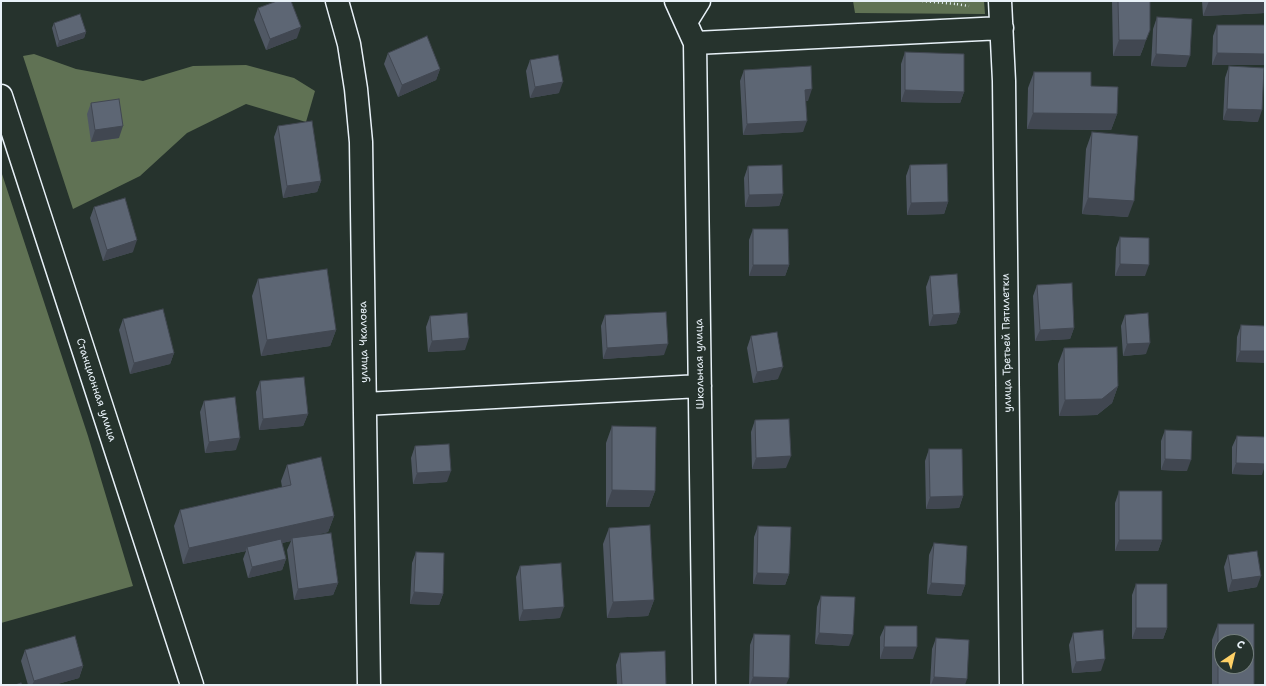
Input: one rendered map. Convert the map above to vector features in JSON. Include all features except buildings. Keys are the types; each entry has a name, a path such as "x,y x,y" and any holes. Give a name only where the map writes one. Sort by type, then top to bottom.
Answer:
{"street":[{"name":"улица Чкалова","path":"337,1 349,44 356,89 361,142 369,685"},
{"path":"676,1 696,43 1002,28"},
{"path":"686,22 699,1"},
{"name":"улица Третьей Пятилетки","path":"1000,1 1004,82 1011,685"},
{"name":"Школьная улица","path":"696,43 704,685"},
{"name":"Станционная улица","path":"1,96 192,685"},
{"path":"365,404 700,386"}],"path":[{"path":"922,1 956,4"}],"green space":[{"path":"853,1 984,1 985,14 855,13"},
{"path":"34,54 76,69 143,81 193,66 246,65 294,78 315,91 306,122 246,104 187,133 140,176 73,209 23,56"},
{"path":"1,171 88,436 133,586 1,623"}]}
